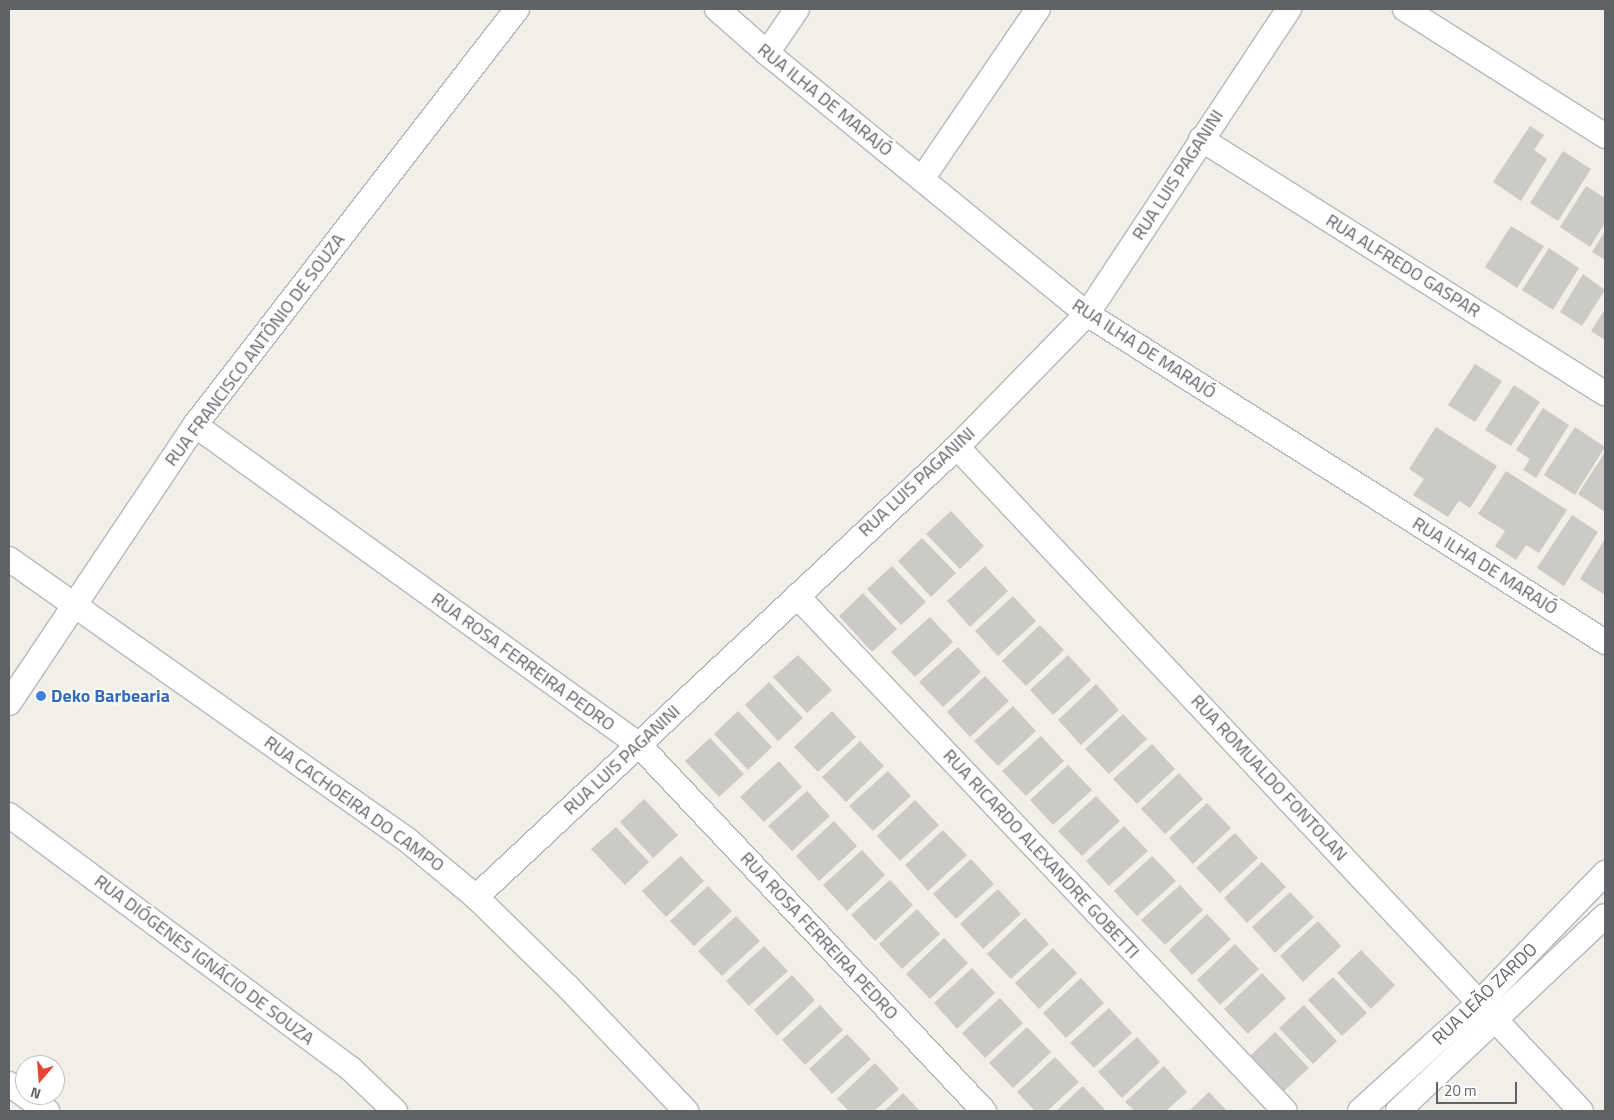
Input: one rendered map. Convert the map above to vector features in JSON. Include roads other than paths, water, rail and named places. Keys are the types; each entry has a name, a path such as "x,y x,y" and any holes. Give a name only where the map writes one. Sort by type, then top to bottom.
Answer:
{"street":[{"name":"RUA FRANCISCO ANTÔNIO DE SOUZA","path":"9,703 195,425 517,9"},
{"name":"RUA ILHA DE MARAJÓ","path":"717,9 1087,314 1605,642"},
{"path":"767,52 797,9"},
{"path":"922,179 1038,9"},
{"name":"RUA LUIS PAGANINI","path":"476,897 956,447 1087,314 1201,139 1289,9"},
{"path":"1404,9 1605,136"},
{"name":"RUA ALFREDO GASPAR","path":"1201,139 1605,393"},
{"name":"RUA ROSA FERREIRA PEDRO","path":"195,425 639,745 984,1111"},
{"name":"RUA ROMUALDO FONTOLAN","path":"956,447 1581,1111"},
{"name":"RUA CACHOEIRA DO CAMPO","path":"9,558 406,839 476,897 566,986 686,1111"},
{"name":"RUA RICARDO ALEXANDRE GOBETTI","path":"797,596 1285,1111"},
{"name":"RUA DIÓGENES IGNÁCIO DE SOUZA","path":"9,815 351,1069 395,1111"},
{"name":"RUA LEÃO ZARDO","path":"1360,1111 1480,1002 1605,873"},
{"name":"RUA LEÃO ZARDO","path":"1398,1111 1497,1020 1605,916"},
{"path":"9,1084 47,1111"}],"place":[{"name":"Deko Barbearia","path":"41,696"}]}
